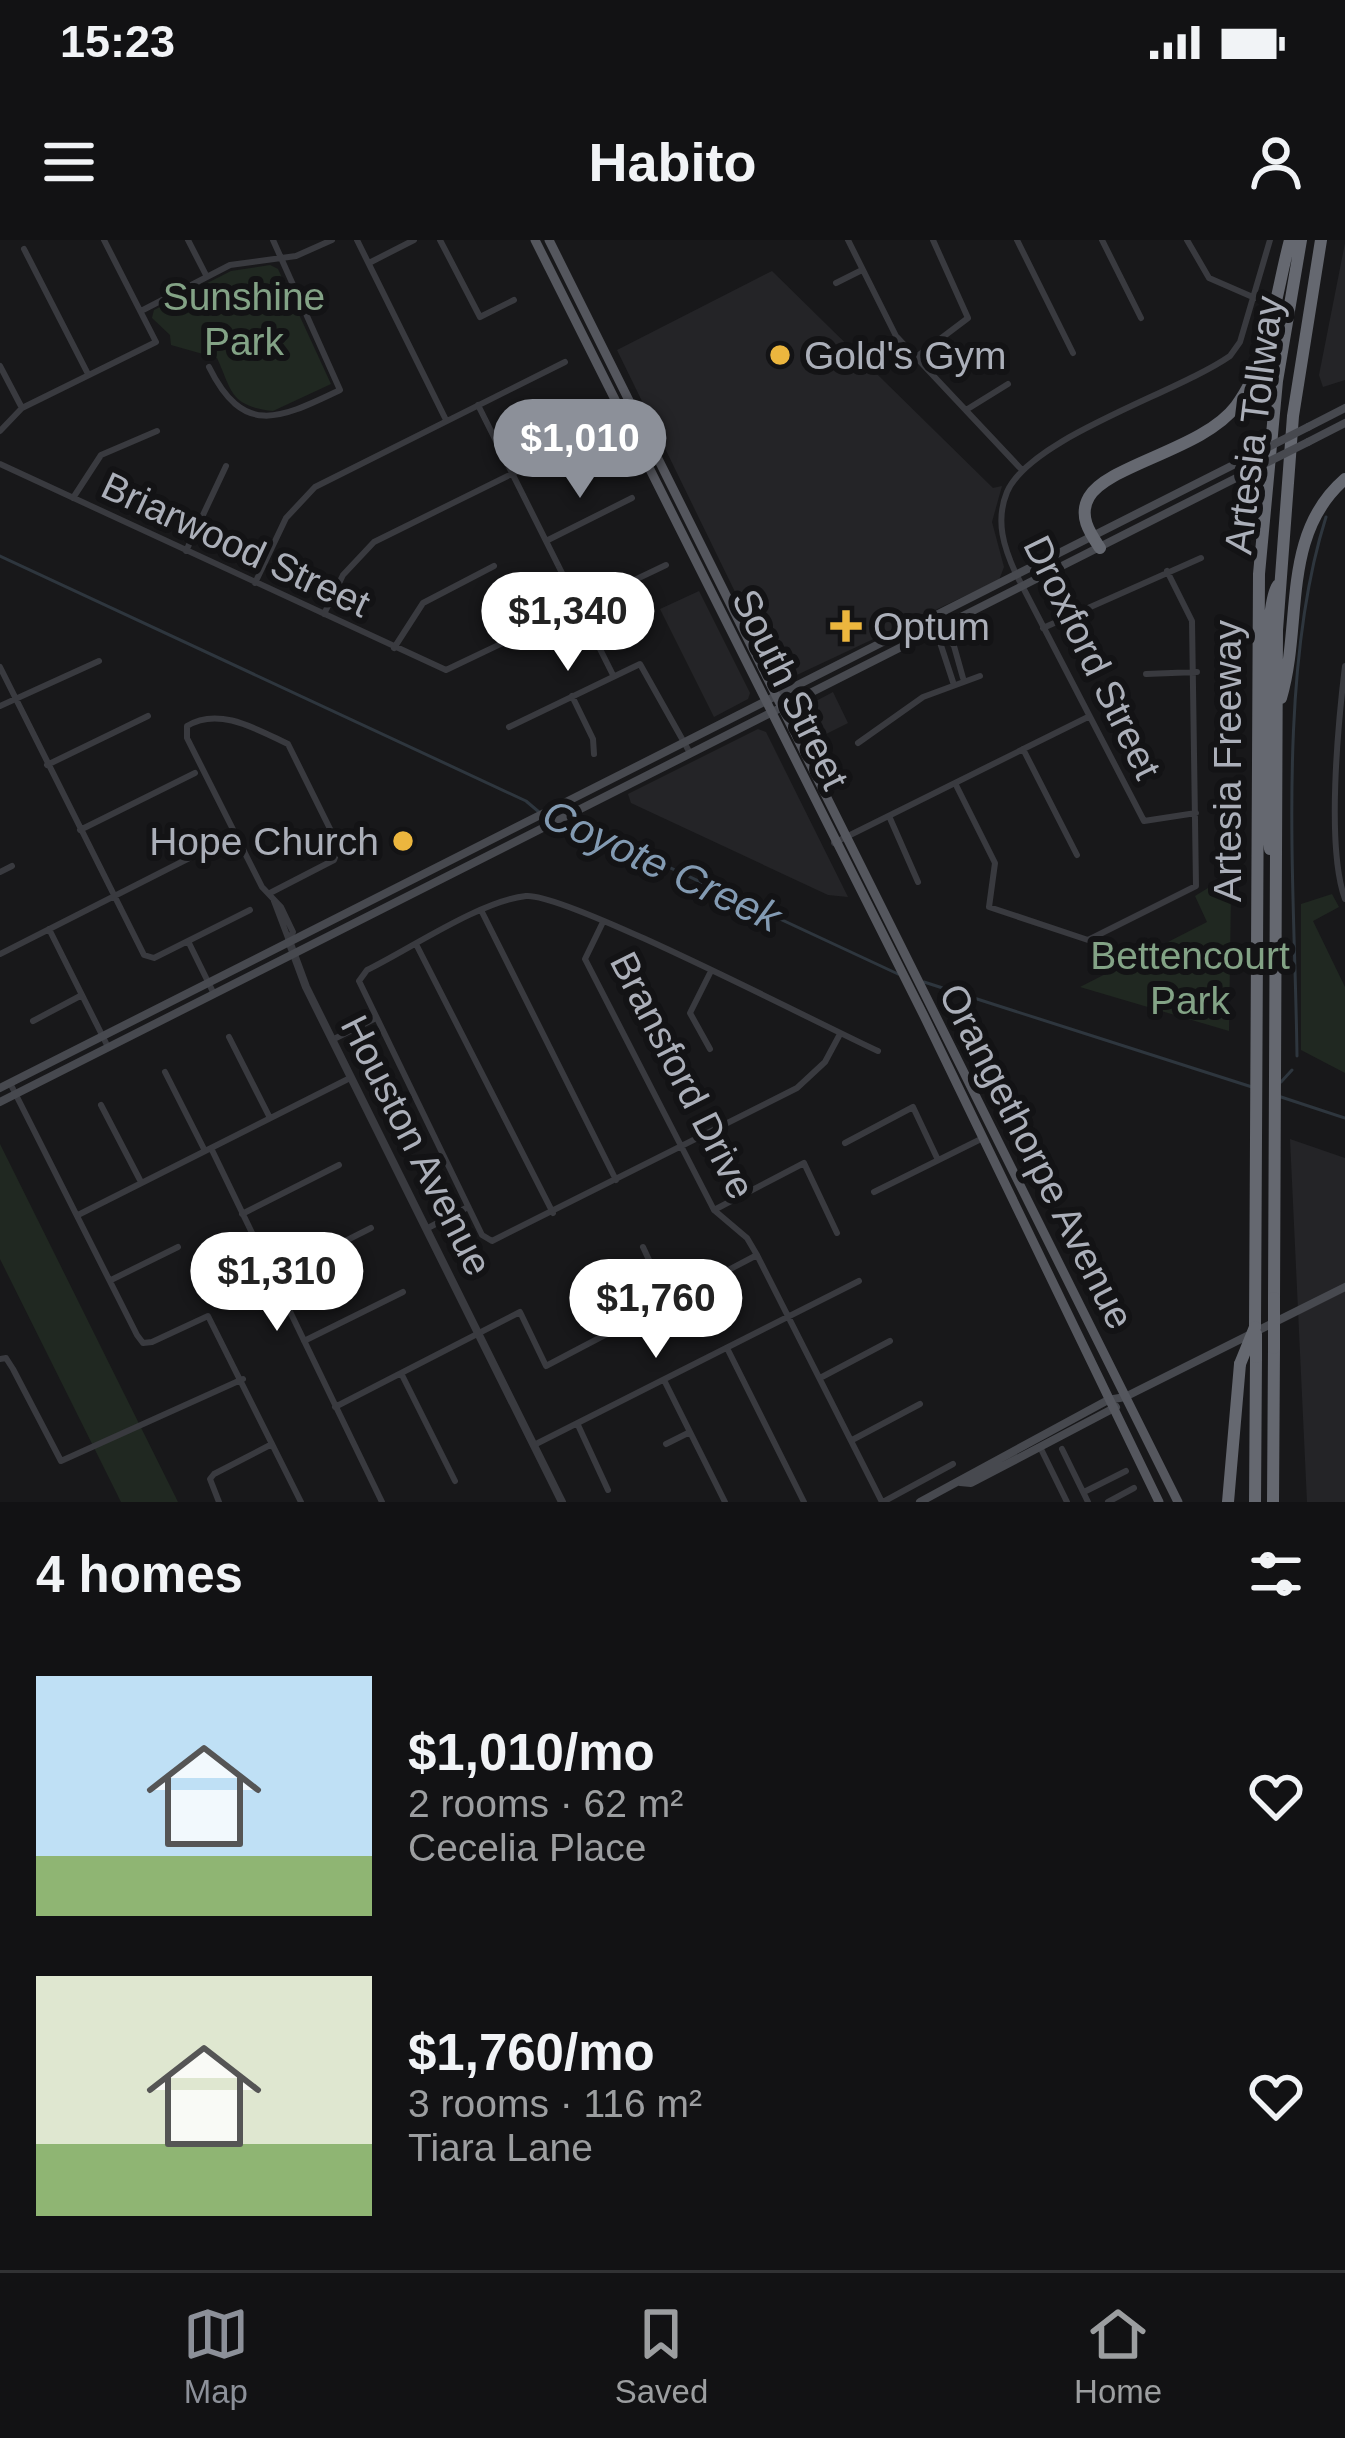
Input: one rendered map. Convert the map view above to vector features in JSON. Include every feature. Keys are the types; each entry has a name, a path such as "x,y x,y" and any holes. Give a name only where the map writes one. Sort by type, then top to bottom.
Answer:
{"highway":[{"path":"1096,542 1084,510 1095,490 1206,434 1239,403 1251,379 1290,240"},
{"name":"Artesia Freeway","path":"1273,1502 1280,583 1293,418 1317,260 1311,240"},
{"name":"Artesia Freeway","path":"1256,1502 1262,514 1311,240"},
{"path":"1277,711 1286,682 1303,541 1324,498 1345,479"},
{"name":"Artesia Tollway","path":"1277,860 1269,848 1268,678 1270,595 1280,583"},
{"path":"1228,1502 1240,1364 1256,1327"}],"main road":[{"name":"South Street","path":"535,240 834,843"},
{"name":"South Street","path":"549,240 845,837"},
{"path":"0,1102 1022,587 1249,457 1345,408"},
{"path":"0,1088 1016,574 1096,542 1345,423"},
{"name":"Orangethorpe Avenue","path":"845,837 987,1136 1178,1502"},
{"name":"Orangethorpe Avenue","path":"834,843 884,927"},
{"name":"Orangethorpe Avenue","path":"987,1136 1110,1405 1163,1502"},
{"path":"1008,1458 1040,1447 1125,1397 1345,1286"},
{"path":"926,1501 960,1482 971,1483 1046,1432 1110,1405"},
{"path":"1024,1455 1046,1432"}],"street":[{"path":"0,431 22,408 156,342 104,240"},
{"path":"188,240 207,277"},
{"path":"209,368 226,398 259,416 290,414 340,390 286,280 273,240"},
{"path":"140,311 230,266 282,258 332,240"},
{"path":"357,240 447,421"},
{"path":"369,264 414,240"},
{"path":"440,240 480,317 514,300"},
{"path":"848,240 896,336 1022,470 1049,450 1230,356 1255,298 1270,240"},
{"path":"1102,240 1141,318"},
{"path":"1186,240 1209,278 1255,298"},
{"path":"915,358 968,318 936,241"},
{"path":"1021,241 1073,353"},
{"path":"24,249 88,375"},
{"path":"836,283 862,269"},
{"path":"255,583 298,502 315,487 565,362"},
{"path":"0,366 22,408"},
{"path":"966,410 1008,384"},
{"path":"478,405 613,675"},
{"path":"324,615 344,575 374,542 635,413"},
{"path":"73,498 101,455 157,431"},
{"name":"Briarwood Street","path":"0,464 450,670 579,608"},
{"path":"186,551 226,466"},
{"name":"Droxford Street","path":"1022,470 1008,490 1001,526 1016,574 1042,628 1144,821 1196,813"},
{"path":"546,542 632,498"},
{"path":"1042,628 1201,558"},
{"path":"579,608 666,565"},
{"path":"394,648 423,603 494,566"},
{"path":"955,783 995,863 989,907 1088,940 1196,886 1197,672 1192,621 1166,571"},
{"path":"932,616 963,678"},
{"path":"938,629 953,682"},
{"path":"0,706 99,662"},
{"path":"509,727 640,664 690,753"},
{"path":"1344,896 1345,666"},
{"path":"0,667 144,955 154,958 250,910"},
{"path":"1146,674 1197,672"},
{"path":"858,742 953,682 980,676"},
{"path":"572,696 593,739 594,754"},
{"path":"47,765 148,716"},
{"path":"270,892 334,860 339,847 288,744 221,716 194,721 187,726 187,738 262,887 270,892 292,932 289,941"},
{"path":"834,843 1088,717"},
{"path":"1023,749 1077,855"},
{"path":"80,830 195,773"},
{"path":"889,816 918,882"},
{"path":"0,954 215,845"},
{"path":"0,872 12,866"},
{"path":"840,1034 825,1062 797,1088 489,1241 374,1018 359,979 482,912 520,896 540,896 603,922 710,973 840,1034 878,1052"},
{"path":"482,912 616,1180"},
{"name":"Bransford Drive","path":"603,922 585,959 714,1210 747,1238 757,1255 883,1502"},
{"path":"49,929 108,1047"},
{"path":"188,941 214,994"},
{"name":"Houston Avenue","path":"289,941 290,955 562,1502"},
{"path":"417,946 553,1213"},
{"path":"710,973 690,1013 710,1049"},
{"path":"33,1022 82,995"},
{"path":"332,1040 374,1018"},
{"path":"229,1037 270,1118"},
{"path":"165,1072 274,1277 382,1502"},
{"path":"78,1215 350,1078"},
{"path":"10,1083 142,1342 208,1316 301,1502"},
{"path":"101,1105 142,1183"},
{"path":"845,1143 914,1108 938,1160"},
{"path":"874,1192 987,1136"},
{"path":"714,1210 804,1163 837,1232"},
{"path":"242,1214 339,1165"},
{"path":"426,1229 468,1207"},
{"path":"274,1277 371,1228"},
{"path":"110,1280 178,1247"},
{"path":"643,1247 668,1301"},
{"path":"334,1407 520,1312 546,1366 757,1255"},
{"path":"582,1281 608,1334"},
{"path":"534,1445 859,1281"},
{"path":"304,1341 403,1292"},
{"path":"820,1378 890,1341"},
{"path":"727,1348 804,1502"},
{"path":"3,1358 61,1461 138,1431 243,1379"},
{"path":"402,1375 455,1481"},
{"path":"664,1380 725,1502"},
{"path":"853,1440 920,1404"},
{"path":"578,1425 608,1490"},
{"path":"666,1444 690,1432"},
{"path":"219,1502 210,1479 272,1444"},
{"path":"1040,1447 1067,1500 1126,1471"},
{"path":"1062,1450 1088,1502"},
{"path":"883,1502 953,1464"},
{"path":"1108,1502 1134,1488"}],"shaded area":[{"path":"1345,243 1345,380 1323,387 1319,375"},
{"path":"772,271 993,488 1002,486 992,522 1004,567 999,580 784,681 777,678 617,350"},
{"path":"699,591 750,693 748,699 714,717 660,609"},
{"path":"833,692 848,723 810,742 797,711"},
{"path":"758,729 766,732 848,897 828,895 631,803 628,794"},
{"path":"1290,1139 1345,1158 1345,1502 1307,1502"}],"green space":[{"name":"Sunshine Park","path":"270,265 278,269 331,384 273,411 240,400 217,358 171,345 170,335 152,318 154,310 231,271"},
{"name":"Bettencourt Park","path":"1208,888 1231,892 1229,1031 1080,987 1207,922 1195,896"},
{"path":"1332,894 1339,907 1313,921 1345,987 1345,1073 1301,1050 1301,904"},
{"path":"0,1144 178,1502 121,1502 0,1259"}],"waterway":[{"path":"1297,1056 1294,713 1310,579 1326,517"},
{"name":"Coyote Creek","path":"0,556 526,801 539,812"},
{"name":"Coyote Creek","path":"547,817 566,828 587,829 898,974"},
{"name":"Coyote Creek","path":"924,982 1252,1087"},
{"path":"1281,1082 1292,1070"},
{"name":"Coyote Creek","path":"1278,1096 1345,1118"}],"place":[{"name":"Gold's Gym","path":"780,355"},
{"name":"Optum","path":"846,626"},
{"name":"Hope Church","path":"403,841"}]}
